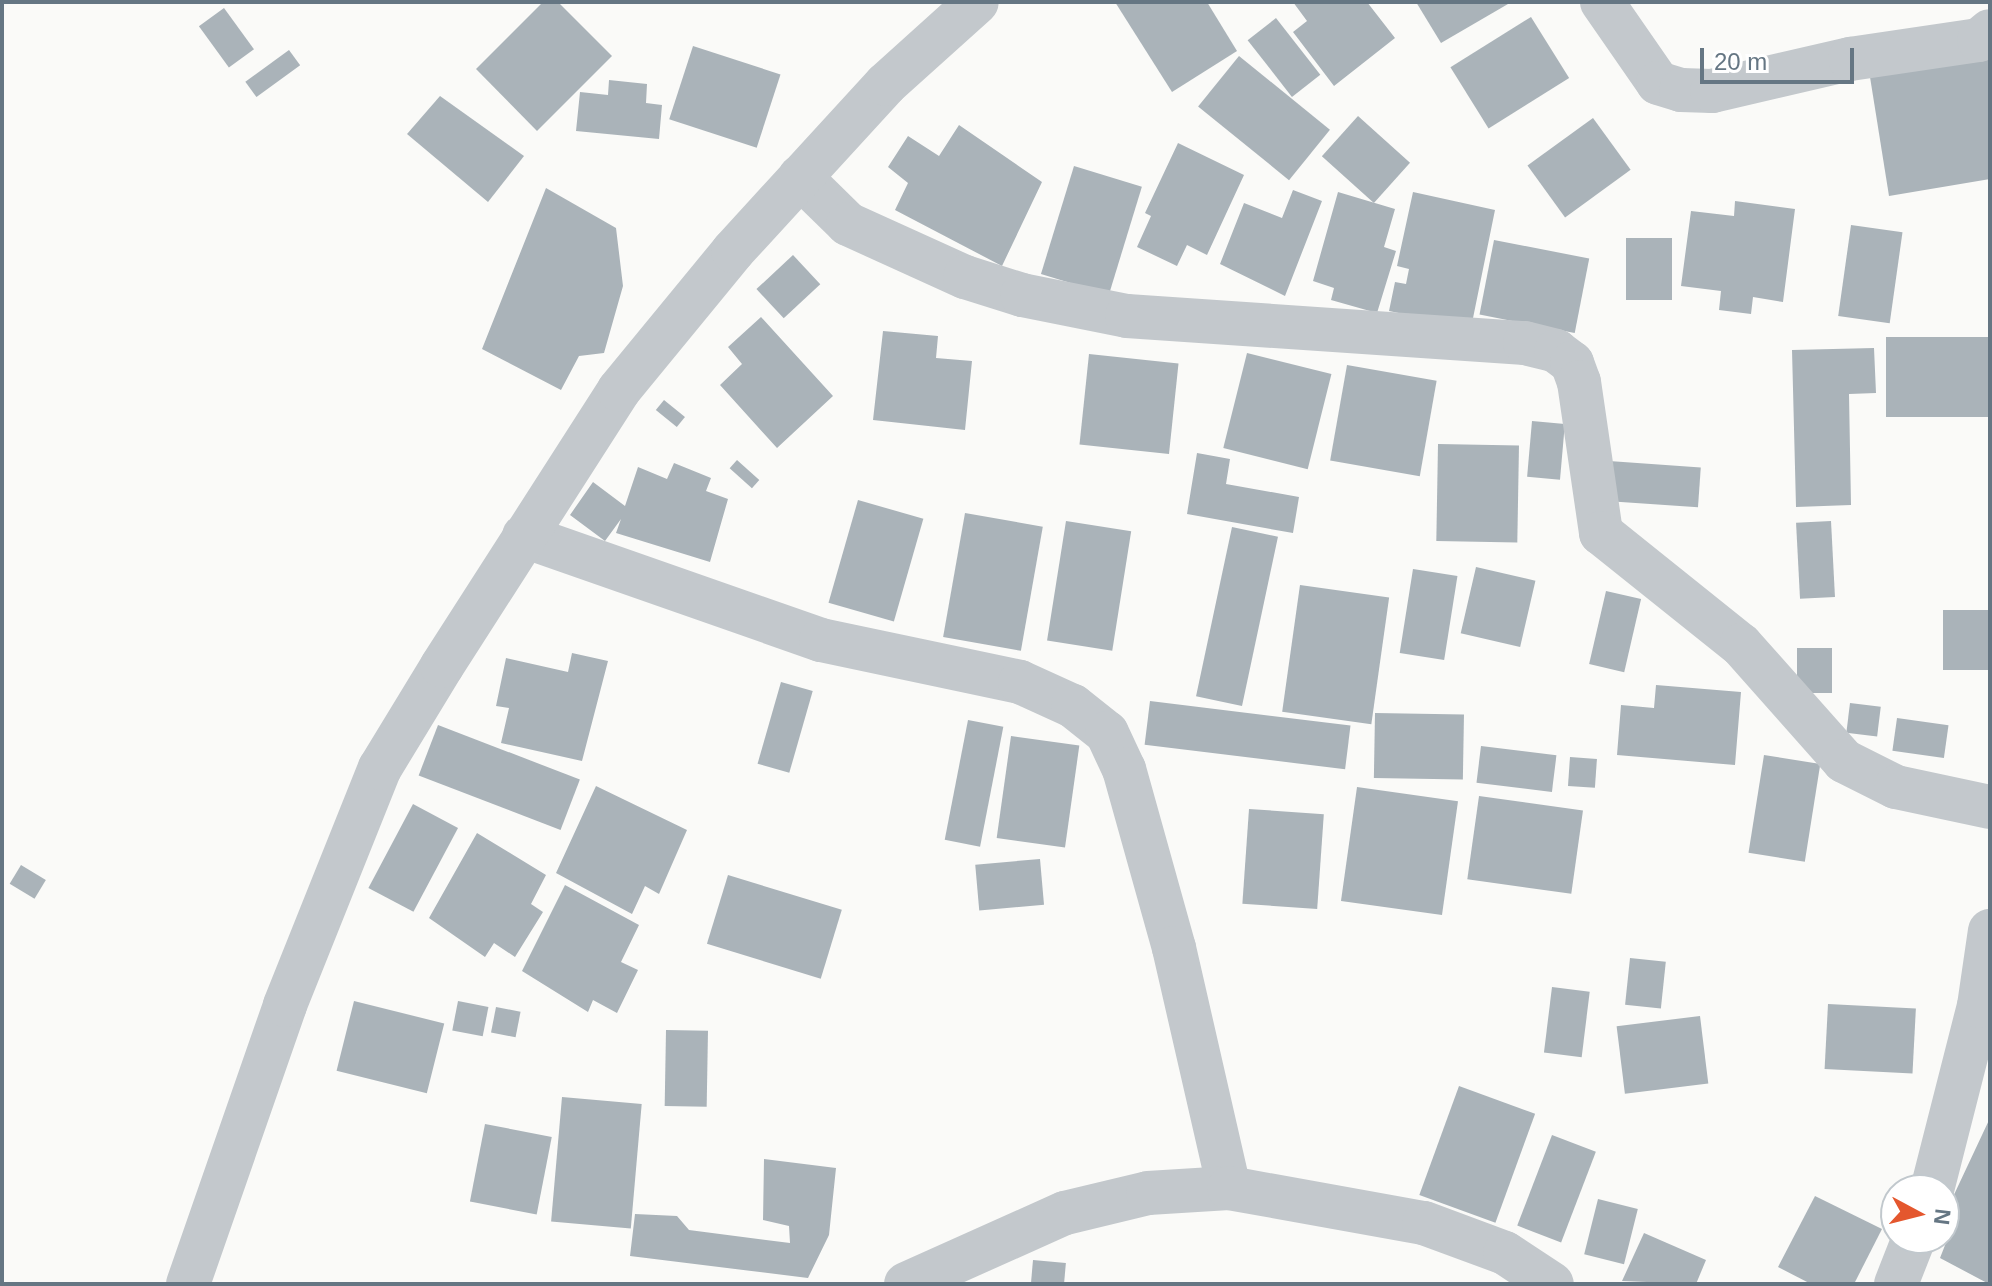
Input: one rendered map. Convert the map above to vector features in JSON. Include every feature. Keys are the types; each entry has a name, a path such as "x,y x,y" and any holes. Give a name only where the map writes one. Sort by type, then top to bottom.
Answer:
{"street":[{"path":"188,1284 285,1005 380,768 619,390 800,177 886,84 977,2"},
{"path":"1602,2 1658,83 1681,90 1712,91 1850,59 1979,40 1990,31"},
{"path":"800,177 848,224 965,277 1022,295 1127,316 1525,343 1556,351 1572,363 1579,382 1601,533 1741,645 1844,761 1896,787 1990,807"},
{"path":"524,536 821,640 1020,682 1073,706 1107,733 1124,769 1174,948 1229,1188"},
{"path":"1936,1174 1979,1006 1990,931"},
{"path":"906,1284 1065,1213 1148,1193 1229,1188 1424,1223 1505,1253 1552,1284"},
{"path":"1896,1284 1908,1254"}],"building":[{"path":"543,2 558,2 612,56 537,131 476,69"},
{"path":"1115,2 1207,2 1237,51 1172,92"},
{"path":"1293,2 1367,2 1395,38 1334,86 1293,32 1307,21"},
{"path":"1416,2 1507,2 1508,4 1441,43"},
{"path":"224,8 254,49 229,67 199,26"},
{"path":"1531,17 1569,78 1489,128 1450,67"},
{"path":"1276,18 1320,75 1292,97 1248,40"},
{"path":"693,46 780,74 757,148 669,119"},
{"path":"289,50 300,65 256,97 245,82"},
{"path":"1239,56 1330,130 1289,180 1198,107"},
{"path":"1990,58 1990,179 1889,196 1870,77"},
{"path":"609,80 647,84 646,103 662,105 659,139 576,131 580,92 608,95"},
{"path":"440,96 524,156 488,202 407,134"},
{"path":"1358,116 1410,163 1374,203 1322,156"},
{"path":"1593,118 1631,170 1565,217 1527,166"},
{"path":"959,125 1042,182 1002,266 895,210 908,183 888,167 908,136 939,156"},
{"path":"1178,143 1244,175 1207,255 1187,245 1177,266 1137,247 1151,216 1145,213"},
{"path":"1074,166 1142,187 1109,295 1041,274"},
{"path":"546,188 616,228 623,286 604,353 579,356 561,390 482,349"},
{"path":"1293,190 1322,201 1285,296 1220,264 1244,203 1282,218"},
{"path":"1338,192 1395,209 1384,247 1396,251 1377,313 1331,300 1334,288 1313,281"},
{"path":"1413,192 1495,210 1471,328 1389,311 1395,282 1406,284 1409,269 1397,266"},
{"path":"1735,201 1795,209 1783,302 1753,297 1751,314 1719,310 1721,291 1681,286 1691,211 1734,216"},
{"path":"1851,225 1902,232 1890,323 1838,316"},
{"path":"1626,238 1672,238 1672,300 1626,300"},
{"path":"1494,240 1589,259 1575,333 1479,315"},
{"path":"793,255 820,284 784,318 756,289"},
{"path":"761,317 833,396 777,448 720,385 742,364 728,347"},
{"path":"883,331 938,336 936,358 972,361 965,430 873,420"},
{"path":"1886,337 1990,337 1990,417 1886,417"},
{"path":"1874,348 1876,393 1849,394 1851,505 1796,507 1792,350"},
{"path":"1247,353 1331,374 1308,469 1223,448"},
{"path":"1089,354 1179,363 1169,454 1079,445"},
{"path":"1347,365 1437,381 1420,476 1330,461"},
{"path":"664,400 685,417 677,427 656,410"},
{"path":"1532,421 1565,424 1560,480 1527,477"},
{"path":"1438,444 1519,445 1517,542 1436,541"},
{"path":"1197,453 1230,459 1226,484 1299,497 1293,533 1187,514"},
{"path":"737,460 759,480 752,488 730,468"},
{"path":"1609,461 1701,467 1698,507 1606,501"},
{"path":"674,463 711,478 706,491 728,499 710,562 616,533 621,519 605,541 570,515 593,482 625,506 638,467 667,479"},
{"path":"858,500 923,519 894,622 829,603"},
{"path":"965,513 1043,527 1021,651 943,637"},
{"path":"1066,521 1131,531 1112,651 1047,641"},
{"path":"1831,521 1835,597 1800,599 1796,523"},
{"path":"1232,527 1278,537 1242,706 1196,696"},
{"path":"1476,567 1535,581 1520,647 1461,633"},
{"path":"1413,569 1457,576 1444,660 1400,653"},
{"path":"1300,585 1389,598 1371,724 1282,712"},
{"path":"1606,591 1641,599 1624,672 1589,664"},
{"path":"1943,610 1988,610 1988,670 1943,670"},
{"path":"1797,648 1832,648 1832,693 1797,693"},
{"path":"572,653 608,661 582,761 501,743 509,708 496,706 506,658 568,672"},
{"path":"781,682 813,691 789,773 758,764"},
{"path":"1656,685 1741,692 1735,765 1617,755 1621,705 1654,708"},
{"path":"1150,701 1350,726 1345,769 1145,745"},
{"path":"1850,703 1881,707 1877,737 1846,733"},
{"path":"1375,713 1464,715 1463,780 1374,778"},
{"path":"1897,718 1948,725 1944,758 1892,751"},
{"path":"968,720 1003,727 980,847 945,840"},
{"path":"438,725 580,779 561,830 419,775"},
{"path":"1011,736 1079,746 1065,848 997,838"},
{"path":"1481,746 1556,755 1552,792 1476,783"},
{"path":"1764,755 1820,764 1805,862 1749,853"},
{"path":"1570,757 1597,759 1595,788 1568,786"},
{"path":"596,786 687,830 659,894 645,886 632,914 556,873"},
{"path":"1357,787 1458,801 1442,915 1341,901"},
{"path":"1479,796 1583,811 1571,894 1467,879"},
{"path":"413,804 458,828 413,912 368,888"},
{"path":"1249,809 1324,814 1317,909 1242,904"},
{"path":"477,833 546,875 531,904 543,912 515,957 494,943 485,957 429,918"},
{"path":"1040,859 1044,905 979,910 975,865"},
{"path":"21,865 46,880 35,899 10,884"},
{"path":"728,875 842,910 821,979 707,944"},
{"path":"565,885 639,925 621,962 638,970 617,1013 593,1000 588,1012 522,971"},
{"path":"1630,958 1666,962 1661,1009 1625,1005"},
{"path":"1552,987 1590,992 1582,1057 1544,1053"},
{"path":"354,1001 444,1023 427,1093 337,1071"},
{"path":"458,1001 488,1007 483,1036 452,1030"},
{"path":"1828,1004 1916,1009 1912,1074 1825,1069"},
{"path":"496,1007 521,1012 516,1037 491,1033"},
{"path":"1700,1016 1708,1083 1625,1094 1617,1026"},
{"path":"666,1030 708,1031 707,1107 665,1106"},
{"path":"1459,1086 1535,1114 1495,1223 1419,1195"},
{"path":"562,1097 642,1104 631,1228 551,1222"},
{"path":"1990,1118 1990,1284 1940,1258 1942,1254 1960,1254 1960,1182"},
{"path":"485,1124 552,1137 537,1215 470,1202"},
{"path":"1552,1135 1596,1152 1561,1242 1517,1226"},
{"path":"764,1159 836,1168 829,1235 808,1278 630,1256 635,1214 677,1216 689,1230 790,1243 789,1226 763,1220"},
{"path":"1815,1196 1880,1228 1854,1284 1811,1284 1778,1267"},
{"path":"1598,1199 1638,1209 1624,1264 1584,1254"},
{"path":"1644,1233 1706,1260 1696,1284 1622,1281"},
{"path":"1033,1260 1066,1263 1064,1284 1031,1284"}]}
